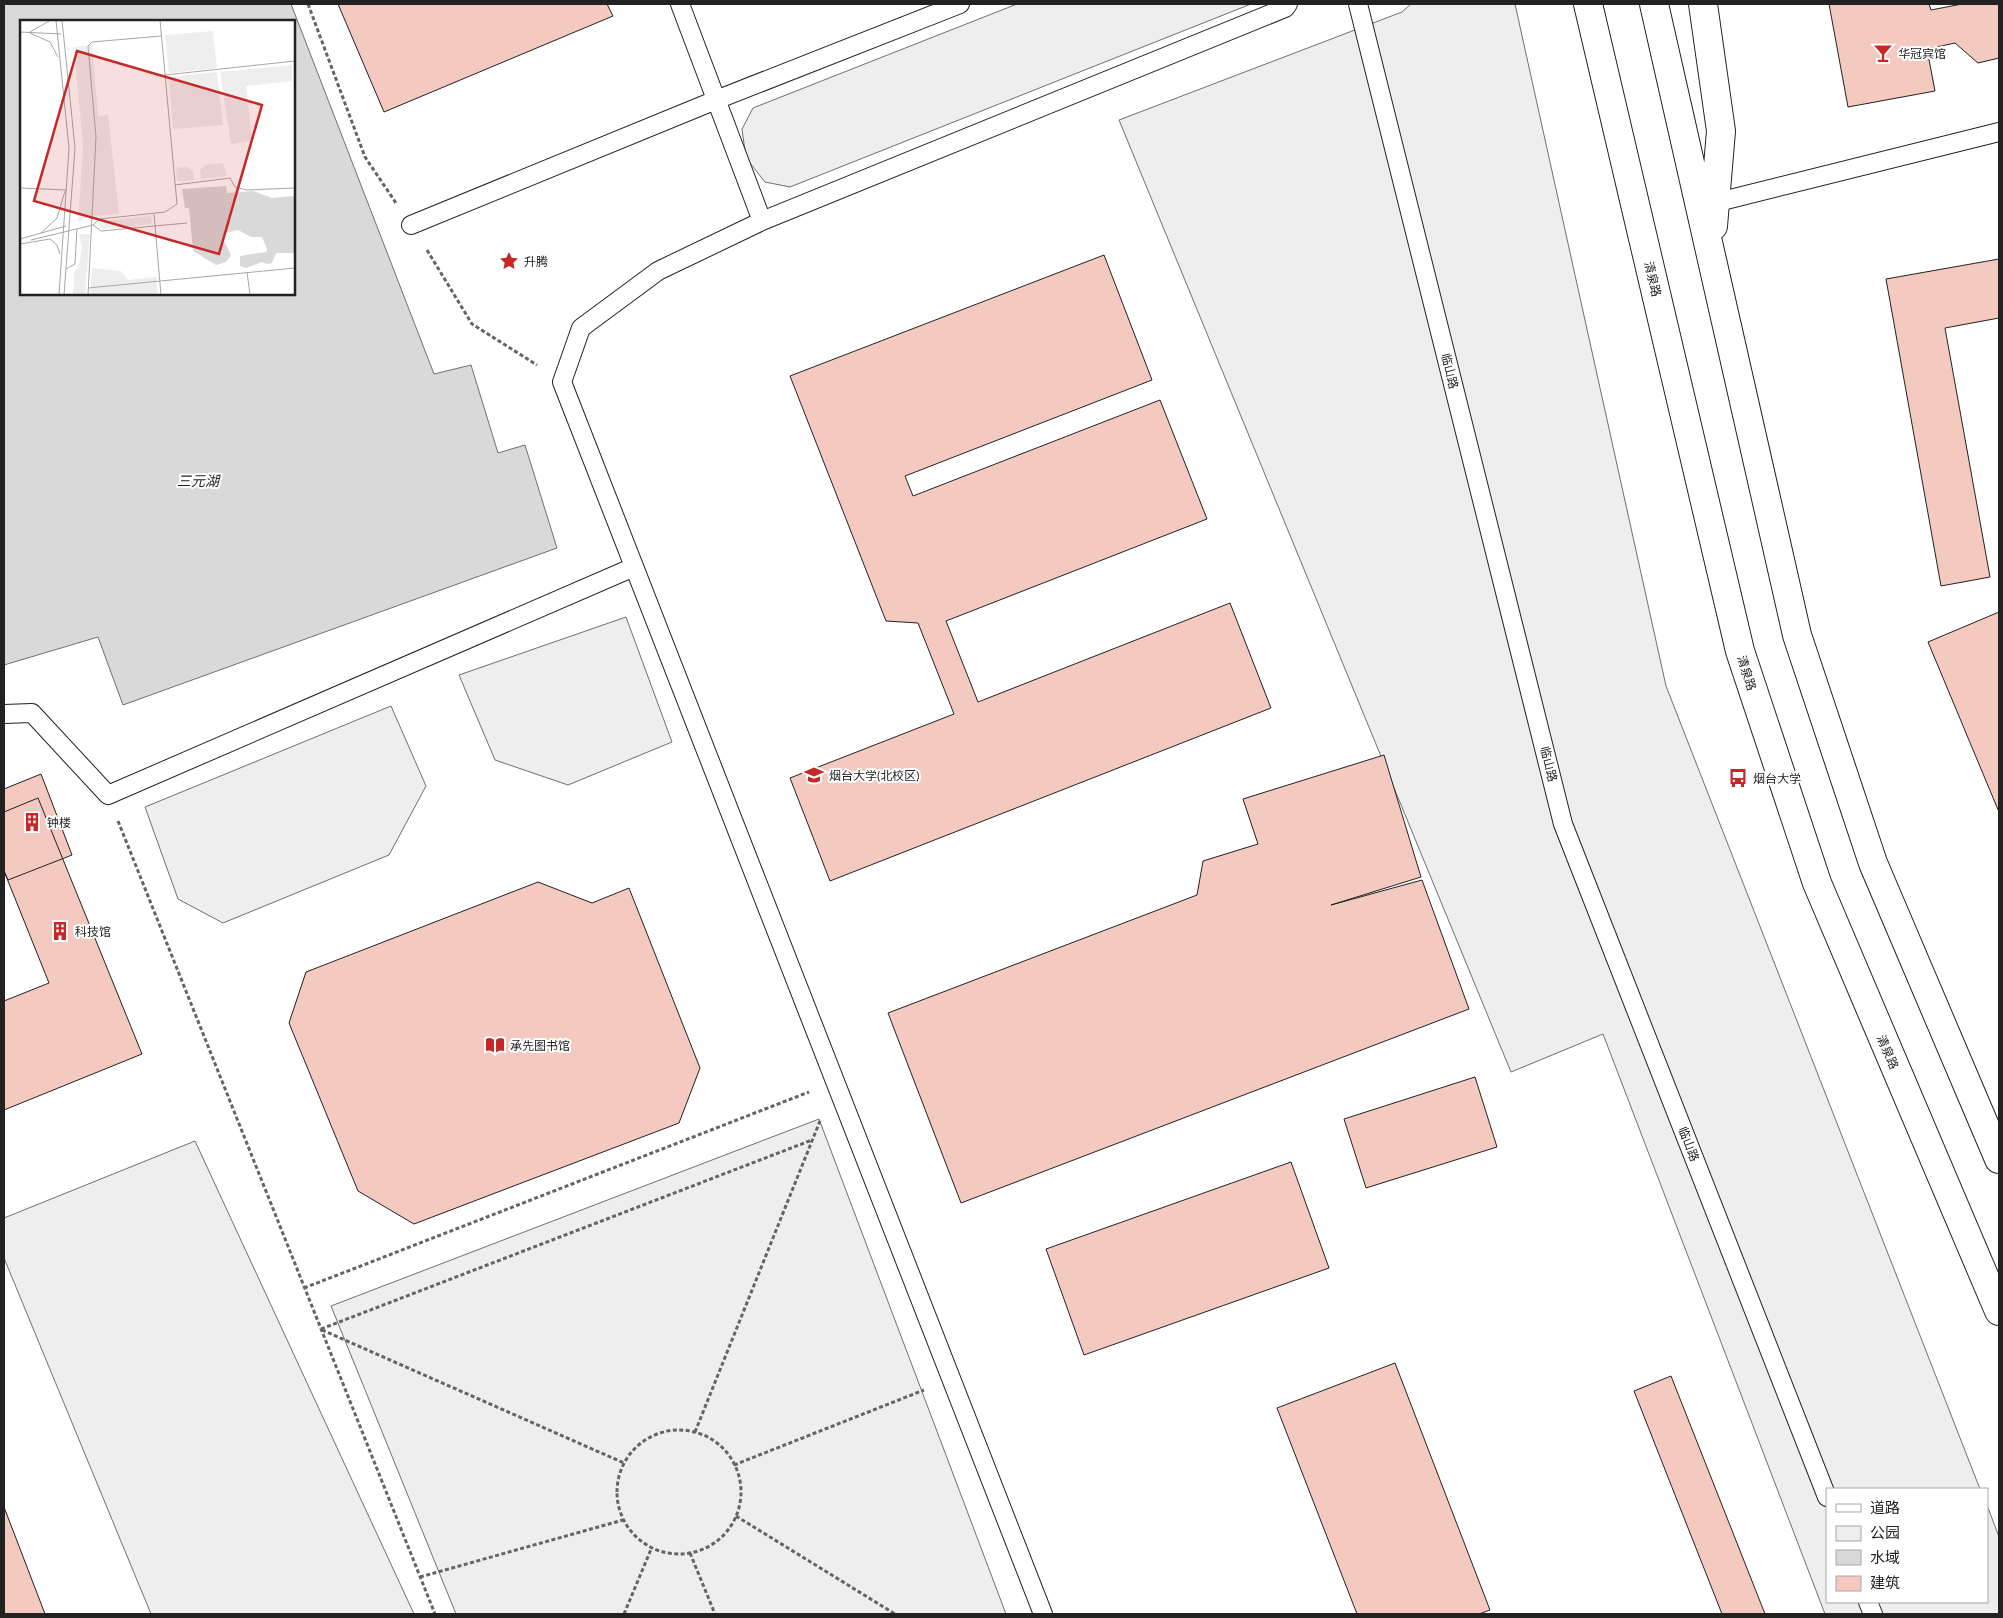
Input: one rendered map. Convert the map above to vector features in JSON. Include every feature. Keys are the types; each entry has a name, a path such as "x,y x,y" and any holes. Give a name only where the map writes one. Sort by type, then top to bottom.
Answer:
{"main road":[{"name":"清泉路","path":"1588,4 1740,651 1817,883 1999,1311"},
{"path":"1654,4 1708,204"},
{"path":"1703,4 1721,131 1708,204 1710,252 1797,635 1873,863 1999,1159"}],"lane":[{"path":"680,4 762,221"},
{"path":"411,225 716,100 960,4"},
{"path":"1043,1614 562,382 581,328 658,271 762,221 1285,8 1288,4"},
{"name":"临山路","path":"1358,4 1564,824 1826,1494"},
{"path":"1708,204 1999,132"},
{"path":"4,714 32,713 108,795 634,567"}],"path":[{"path":"108,795 435,1614"},
{"path":"304,1288 835,1082"},
{"path":"695,1432 835,1082"},
{"path":"321,1329 812,1140"},
{"path":"321,1329 624,1463"},
{"path":"734,1465 951,1379"},
{"path":"674,1430 695,1432 714,1440 729,1456 738,1474 741,1495 736,1516 724,1534 717,1540 709,1546 690,1553 670,1553 652,1547 635,1535 623,1520 617,1501 617,1481 624,1463 636,1447 654,1435 674,1430"},
{"path":"736,1516 895,1614"},
{"path":"420,1577 623,1520"},
{"path":"624,1614 652,1547"},
{"path":"690,1553 716,1614"}],"green space":[{"path":"1017,4 1251,4 790,187 765,182 746,158 742,129 753,108"},
{"path":"1411,4 1515,4 1666,686 1980,1488 1826,1488 1826,1603 1988,1603 1988,1508 1999,1537 1999,1614 1825,1614 1603,1034 1511,1072 1119,120 1402,12"},
{"path":"626,617 672,742 568,785 495,760 459,675"},
{"path":"391,706 426,786 389,855 223,923 178,899 145,807"},
{"path":"819,1119 1006,1614 456,1614 331,1306"},
{"path":"195,1141 414,1614 151,1614 4,1258 4,1218"}],"water":[{"name":"三元湖","path":"4,4 291,4 434,374 471,365 498,453 525,445 557,548 123,705 98,637 4,665"}],"building":[{"path":"338,4 607,4 613,16 384,112"},
{"name":"华冠宾馆","path":"1829,4 1929,4 1931,10 1962,4 1999,4 1999,58 1978,63 1955,43 1927,49 1935,91 1848,107"},
{"path":"1104,255 1152,380 905,476 913,496 1160,400 1207,519 946,621 978,702 1230,603 1271,708 830,881 790,778 954,714 918,623 886,621 790,376"},
{"path":"1999,259 1999,318 1945,328 1990,577 1941,586 1886,279"},
{"path":"1999,612 1999,812 1928,642"},
{"path":"1384,755 1421,877 1331,905 1422,880 1469,1009 961,1203 888,1013 1197,895 1203,861 1258,844 1243,799"},
{"name":"钟楼","path":"41,774 72,855 8,880 4,871 4,789"},
{"name":"科技馆","path":"38,798 142,1054 4,1110 4,1001 49,983 4,871 4,812"},
{"name":"承先图书馆","path":"538,882 592,903 629,888 700,1068 679,1123 414,1224 358,1191 289,1023 306,972"},
{"path":"1475,1077 1497,1147 1366,1188 1344,1119"},
{"path":"1291,1162 1329,1268 1084,1355 1046,1249"},
{"path":"1395,1363 1490,1610 1479,1614 1357,1614 1277,1408"},
{"path":"1671,1376 1765,1614 1722,1614 1634,1391"},
{"path":"4,1507 45,1614 4,1614"}],"place":[{"name":"华冠宾馆","path":"1883,53"},
{"name":"升腾","path":"509,261"},
{"name":"烟台大学(北校区)","path":"814,775"},
{"name":"烟台大学","path":"1738,778"},
{"name":"钟楼","path":"32,822"},
{"name":"科技馆","path":"60,931"},
{"name":"承先图书馆","path":"495,1045"}]}
